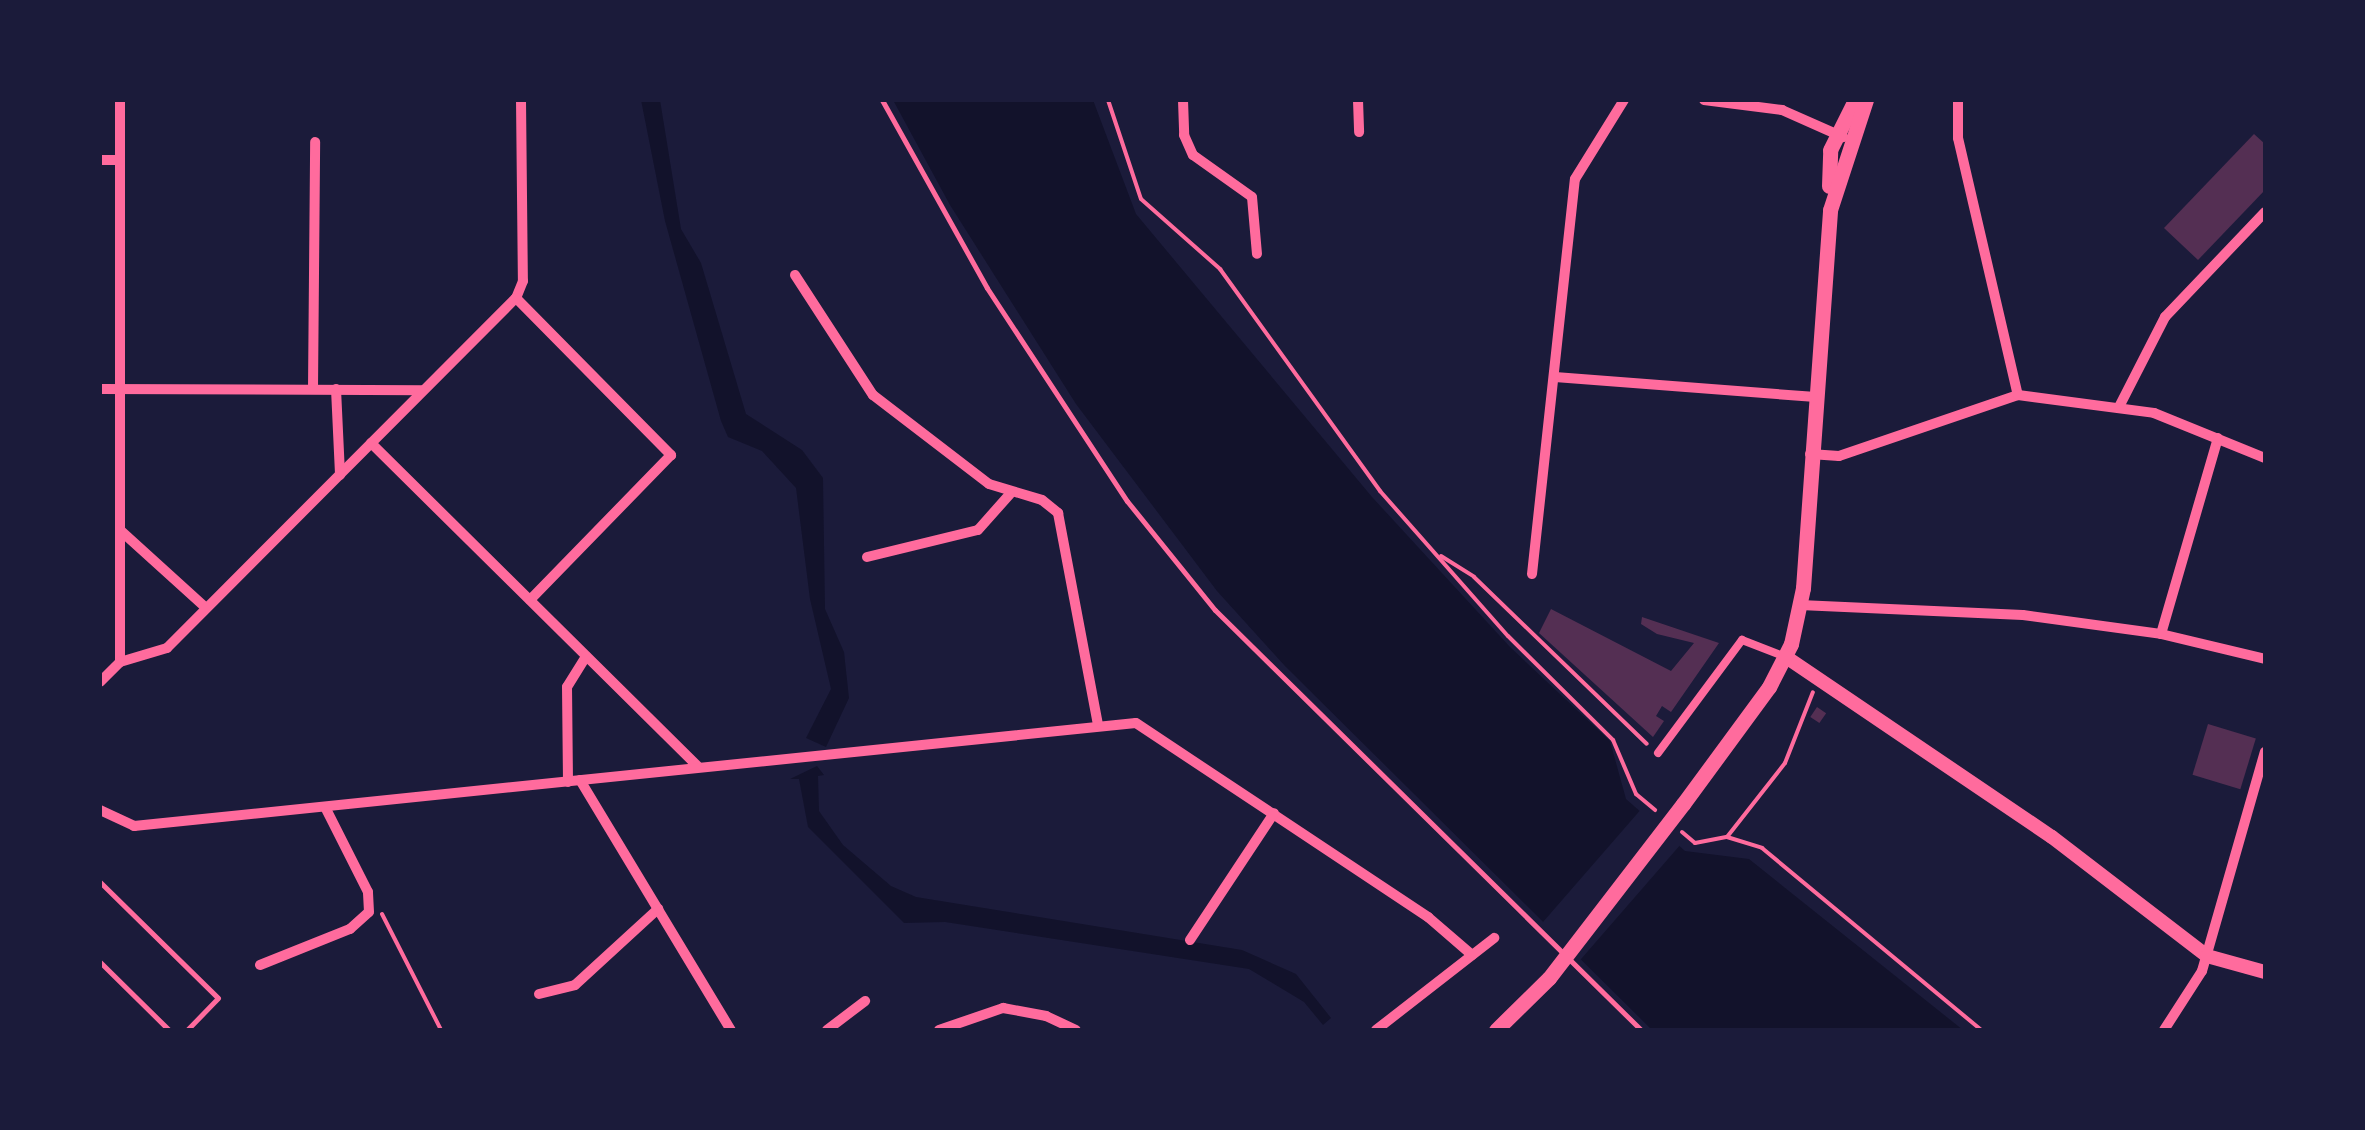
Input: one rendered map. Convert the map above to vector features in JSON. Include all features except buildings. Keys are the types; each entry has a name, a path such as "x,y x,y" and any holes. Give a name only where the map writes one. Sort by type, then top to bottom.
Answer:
{"main road":[{"path":"1496,1030 1565,957 1673,822 1786,656 1800,606 1812,397 1830,210 1842,137 1855,100"},
{"path":"1842,137 1866,100"}],"street":[{"path":"120,100 120,662"},
{"path":"100,682 120,662 156,656 516,298 522,286 521,100"},
{"path":"1183,100 1184,135 1194,154 1252,198 1257,254"},
{"path":"1358,100 1359,132"},
{"path":"1532,574 1575,179 1624,100"},
{"path":"1704,100 1782,110 1842,137"},
{"path":"1958,100 1958,138 2018,396"},
{"path":"313,388 315,142"},
{"path":"100,160 120,160"},
{"path":"2120,405 2165,317 2265,212"},
{"path":"794,275 873,395 975,475 1010,494 1042,500 1062,521 1098,725"},
{"path":"516,298 671,455 530,600"},
{"path":"1555,377 1812,397"},
{"path":"100,389 423,390"},
{"path":"336,389 340,475"},
{"path":"1810,454 1839,456 2018,396 2120,405 2265,458"},
{"path":"2161,634 2218,438"},
{"path":"371,443 698,766"},
{"path":"866,557 978,530 1010,494"},
{"path":"120,530 206,608"},
{"path":"1800,606 1954,608 2161,634 2265,659"},
{"path":"1658,754 1742,640 1786,656 1816,676 2080,857 2208,956 2265,972"},
{"path":"568,782 566,687 586,656"},
{"path":"100,810 134,826 1126,722 1149,728 1449,932 1472,955"},
{"path":"2164,1030 2208,956 2265,752"},
{"path":"580,780 731,1030"},
{"path":"260,965 358,925 370,904 324,807"},
{"path":"1190,940 1274,813"},
{"path":"539,994 575,984 658,909"},
{"path":"1376,1030 1494,938"},
{"path":"827,1030 865,1001"},
{"path":"940,1030 1003,1008 1046,1016 1076,1030"}],"lane":[{"path":"882,100 998,304 1126,501 1215,610 1642,1030"},
{"path":"100,882 218,998 187,1030"},
{"path":"100,962 169,1030"}],"path":[{"path":"1108,100 1141,199 1220,269 1281,362 1437,553 1508,636 1613,740 1636,794 1695,843 1728,836 1762,848 1981,1030"},
{"path":"1437,553 1474,576 1555,662 1658,754"},
{"path":"1728,836 1785,763 1811,708 1816,676"},
{"path":"370,904 391,922 441,1030"}],"shaded area":[{"path":"641,100 660,100 681,229 701,263 746,414 802,450 823,478 825,609 844,652 849,698 826,747 806,738 831,689 810,599 796,488 762,451 728,437 721,421 665,221"},
{"path":"893,100 1093,100 1136,214 1372,497 1510,647 1610,741 1626,799 1685,851 1749,859 1963,1030 1652,1030 1285,666 1217,591 1076,404 950,205"},
{"path":"817,766 824,775 818,776 819,811 843,845 891,886 916,897 1242,950 1296,974 1331,1018 1323,1025 1304,1002 1249,969 945,922 904,923 808,827 799,779 790,779"}],"pier":[{"path":"1643,807 1683,842 1579,961 1539,926"}]}
